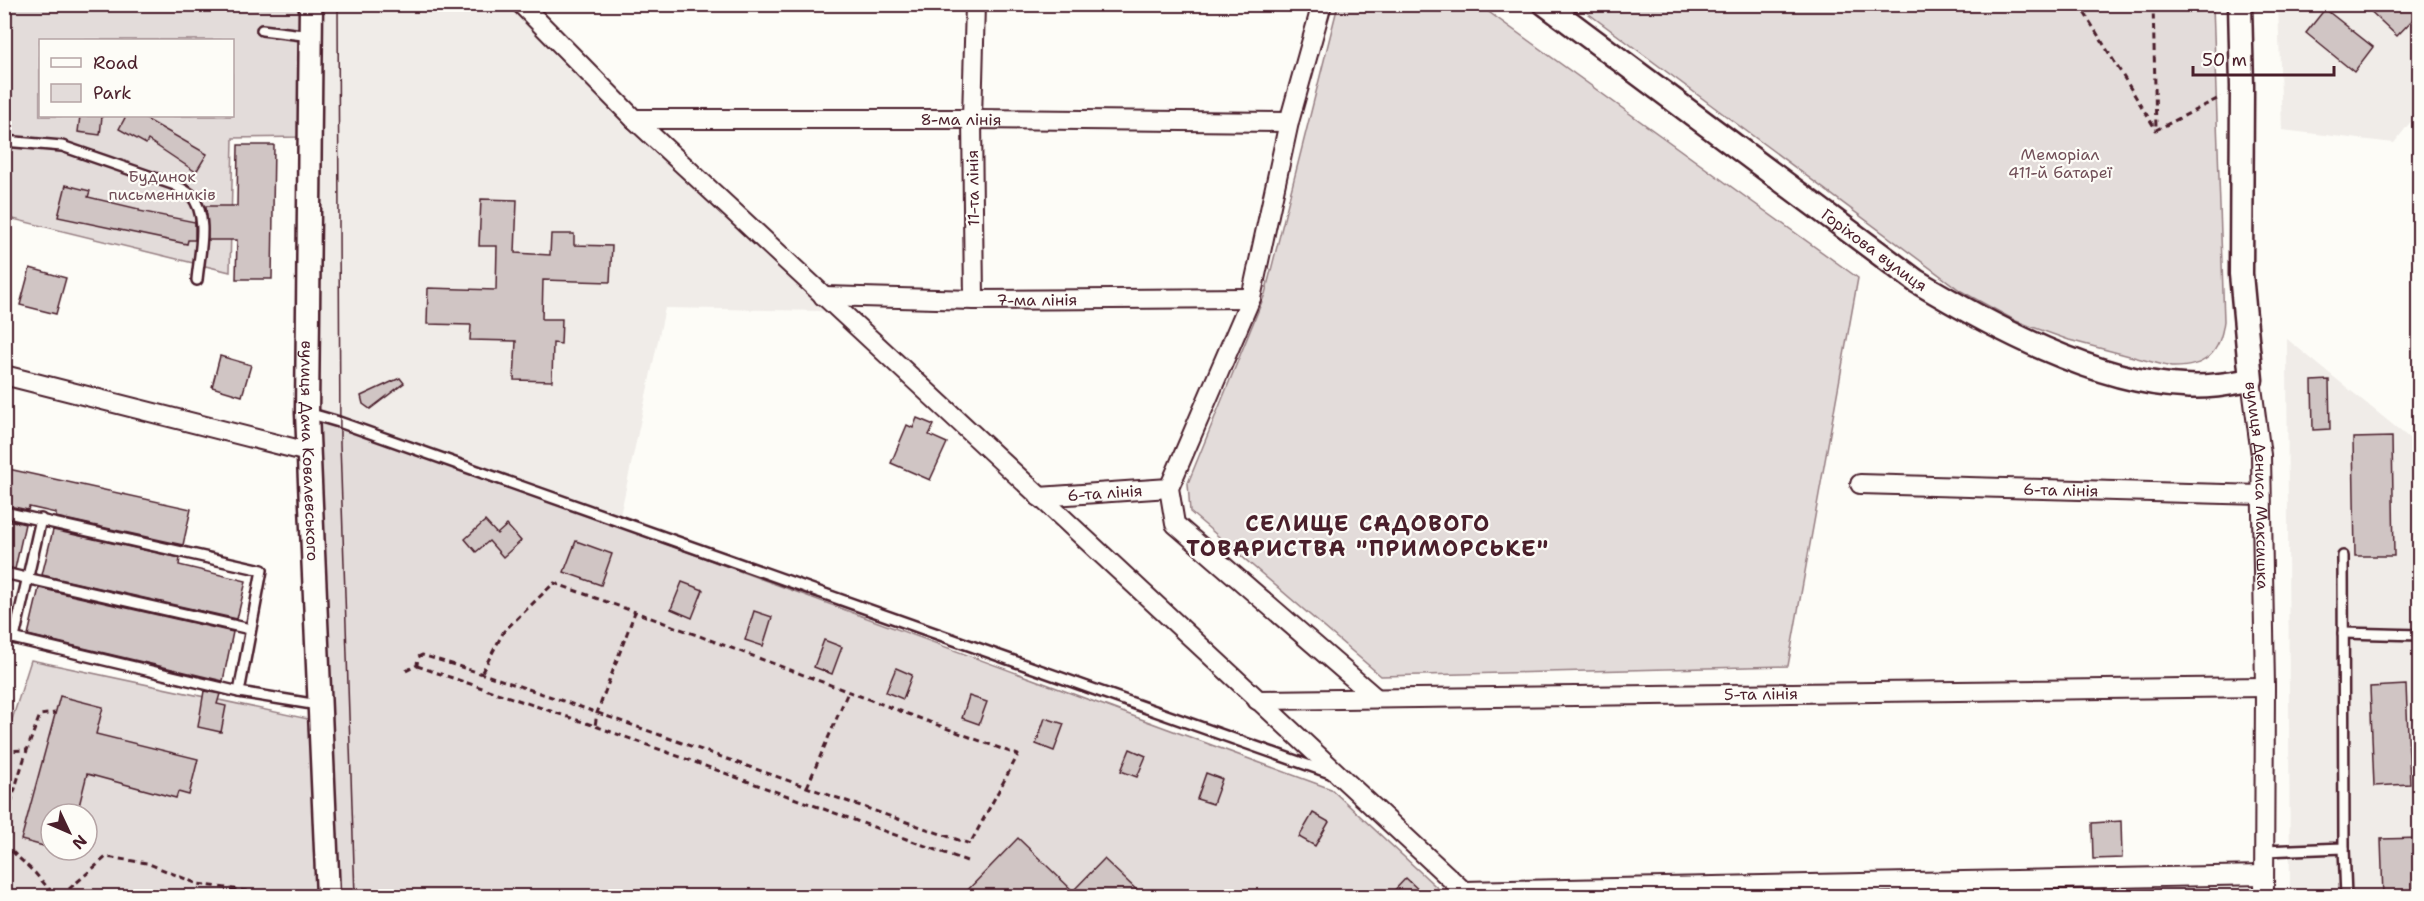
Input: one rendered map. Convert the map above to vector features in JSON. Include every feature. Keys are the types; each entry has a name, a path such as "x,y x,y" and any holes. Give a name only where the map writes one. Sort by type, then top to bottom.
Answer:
{"street":[{"name":"вулиця Дача Ковалевського","path":"311,4 307,413 328,897"},
{"path":"521,4 634,119 1467,894 2264,875"},
{"name":"11-та лінія","path":"974,300 972,119 975,4"},
{"path":"1322,4 1289,122 1251,298 1169,488 1175,524 1376,698"},
{"name":"Горіхова вулиця","path":"1545,4 1916,281 1977,317 2099,369 2148,382 2204,386 2251,380"},
{"name":"вулиця Дениса Максишка","path":"2240,4 2241,274 2261,455 2265,687 2264,897"},
{"name":"8-ма лінія","path":"634,119 1289,122"},
{"name":"7-ма лінія","path":"823,296 974,300 1251,298"},
{"path":"4,375 308,452"},
{"name":"6-та лінія","path":"1860,484 2261,495"},
{"name":"6-та лінія","path":"1039,497 1169,488"},
{"name":"5-та лінія","path":"1257,700 2265,687"}],"lane":[{"path":"262,30 310,36"},
{"path":"4,141 62,146 175,185 191,195 200,214 202,234 197,280"},
{"path":"307,413 339,422 1338,776"},
{"path":"4,512 262,570 238,692"},
{"path":"41,519 9,637 238,692 320,705"},
{"path":"2343,556 2346,897"},
{"path":"4,573 250,629"},
{"path":"2343,633 2420,635"},
{"path":"2264,851 2344,848"}],"path":[{"path":"2079,4 2156,130"},
{"path":"2153,4 2156,130"},
{"path":"2156,130 2242,87"},
{"path":"417,665 418,657 422,655 482,673 970,844 1018,755 554,583 504,631 482,673"},
{"path":"594,726 635,612"},
{"path":"406,671 417,665 594,726 967,861"},
{"path":"807,787 849,692"},
{"path":"4,834 26,750 40,715 55,713"},
{"path":"4,751 26,750"},
{"path":"4,844 35,873 55,897"},
{"path":"62,897 106,857 147,863 198,884 286,894"},
{"path":"247,891 247,897"}],"shaded area":[{"path":"318,5 507,5 824,311 665,308 620,516 309,408"},
{"path":"2278,5 2419,5 2419,111 2394,143 2282,130"},
{"path":"2287,339 2419,446 2419,896 2290,896"}],"green space":[{"name":"Будинок письменників","path":"5,5 304,5 304,137 233,138 230,272 5,217"},
{"path":"1338,5 1479,5 1858,278 1788,666 1381,676 1190,512 1188,483 1265,294"},
{"name":"Меморіал 411-й батареї","path":"1577,5 2213,5 2224,321 2219,342 2209,357 2202,362 2183,367 2171,367 2069,340 2016,321 1961,291"},
{"path":"312,420 381,439 1331,789 1446,896 336,896"},
{"path":"31,660 313,720 321,896 5,896 5,725 10,726"}],"building":[{"path":"2363,4 2420,4 2420,12 2397,36"},
{"path":"2325,9 2373,47 2354,72 2306,33"},
{"path":"80,117 102,117 100,135 78,132"},
{"path":"125,117 143,117 207,154 196,172 148,140 146,144 119,129"},
{"path":"238,145 274,145 272,279 236,279 237,240 208,240 206,206 237,206"},
{"path":"66,185 90,191 88,197 139,209 139,211 195,222 195,240 188,240 187,244 58,217"},
{"path":"481,199 517,200 515,253 550,255 551,234 574,234 574,245 612,246 610,282 543,280 542,319 562,319 561,344 553,343 552,381 514,380 516,341 470,340 471,325 427,324 428,288 496,290 497,246 479,246"},
{"path":"30,268 66,278 56,314 20,305"},
{"path":"220,356 251,365 242,396 212,387"},
{"path":"400,378 404,383 370,409 363,404 361,396"},
{"path":"2329,380 2330,429 2313,430 2312,381"},
{"path":"917,418 934,425 929,435 947,443 930,480 891,463 907,425 913,428"},
{"path":"2392,437 2394,556 2355,556 2353,438"},
{"path":"4,468 191,509 183,545 56,517 56,513 29,507 28,510 4,505"},
{"path":"4,519 25,524 15,569 4,566"},
{"path":"485,521 497,534 507,525 521,541 503,557 489,541 476,552 465,539"},
{"path":"53,530 180,558 179,565 246,581 237,619 42,575"},
{"path":"576,541 612,554 601,585 564,572"},
{"path":"682,582 703,590 692,618 671,609"},
{"path":"39,588 233,632 223,681 28,635"},
{"path":"754,611 772,617 763,646 745,640"},
{"path":"824,640 842,647 832,674 814,667"},
{"path":"896,668 912,675 903,699 886,692"},
{"path":"2406,685 2410,784 2374,786 2370,687"},
{"path":"204,691 220,694 217,704 226,706 221,732 198,727"},
{"path":"60,696 103,707 96,734 198,759 189,795 178,792 176,798 87,774 80,802 39,802 39,845 21,840"},
{"path":"969,696 987,702 979,724 962,718"},
{"path":"1045,718 1064,724 1054,751 1036,744"},
{"path":"1130,749 1146,756 1137,777 1121,771"},
{"path":"1206,773 1222,779 1213,804 1197,799"},
{"path":"1313,813 1329,822 1315,846 1299,837"},
{"path":"2121,821 2122,858 2093,859 2092,823"},
{"path":"1018,838 1073,891 1104,859 1144,897 961,897"},
{"path":"2420,838 2420,897 2383,897 2381,839"},
{"path":"1406,878 1426,897 1388,897"}],"tram line":[{"path":"338,4 340,444 355,896"}],"district":[{"name":"СЕЛИЩЕ САДОВОГО ТОВАРИСТВА \"ПРИМОРСЬКЕ\"","path":"1368,536"}]}
